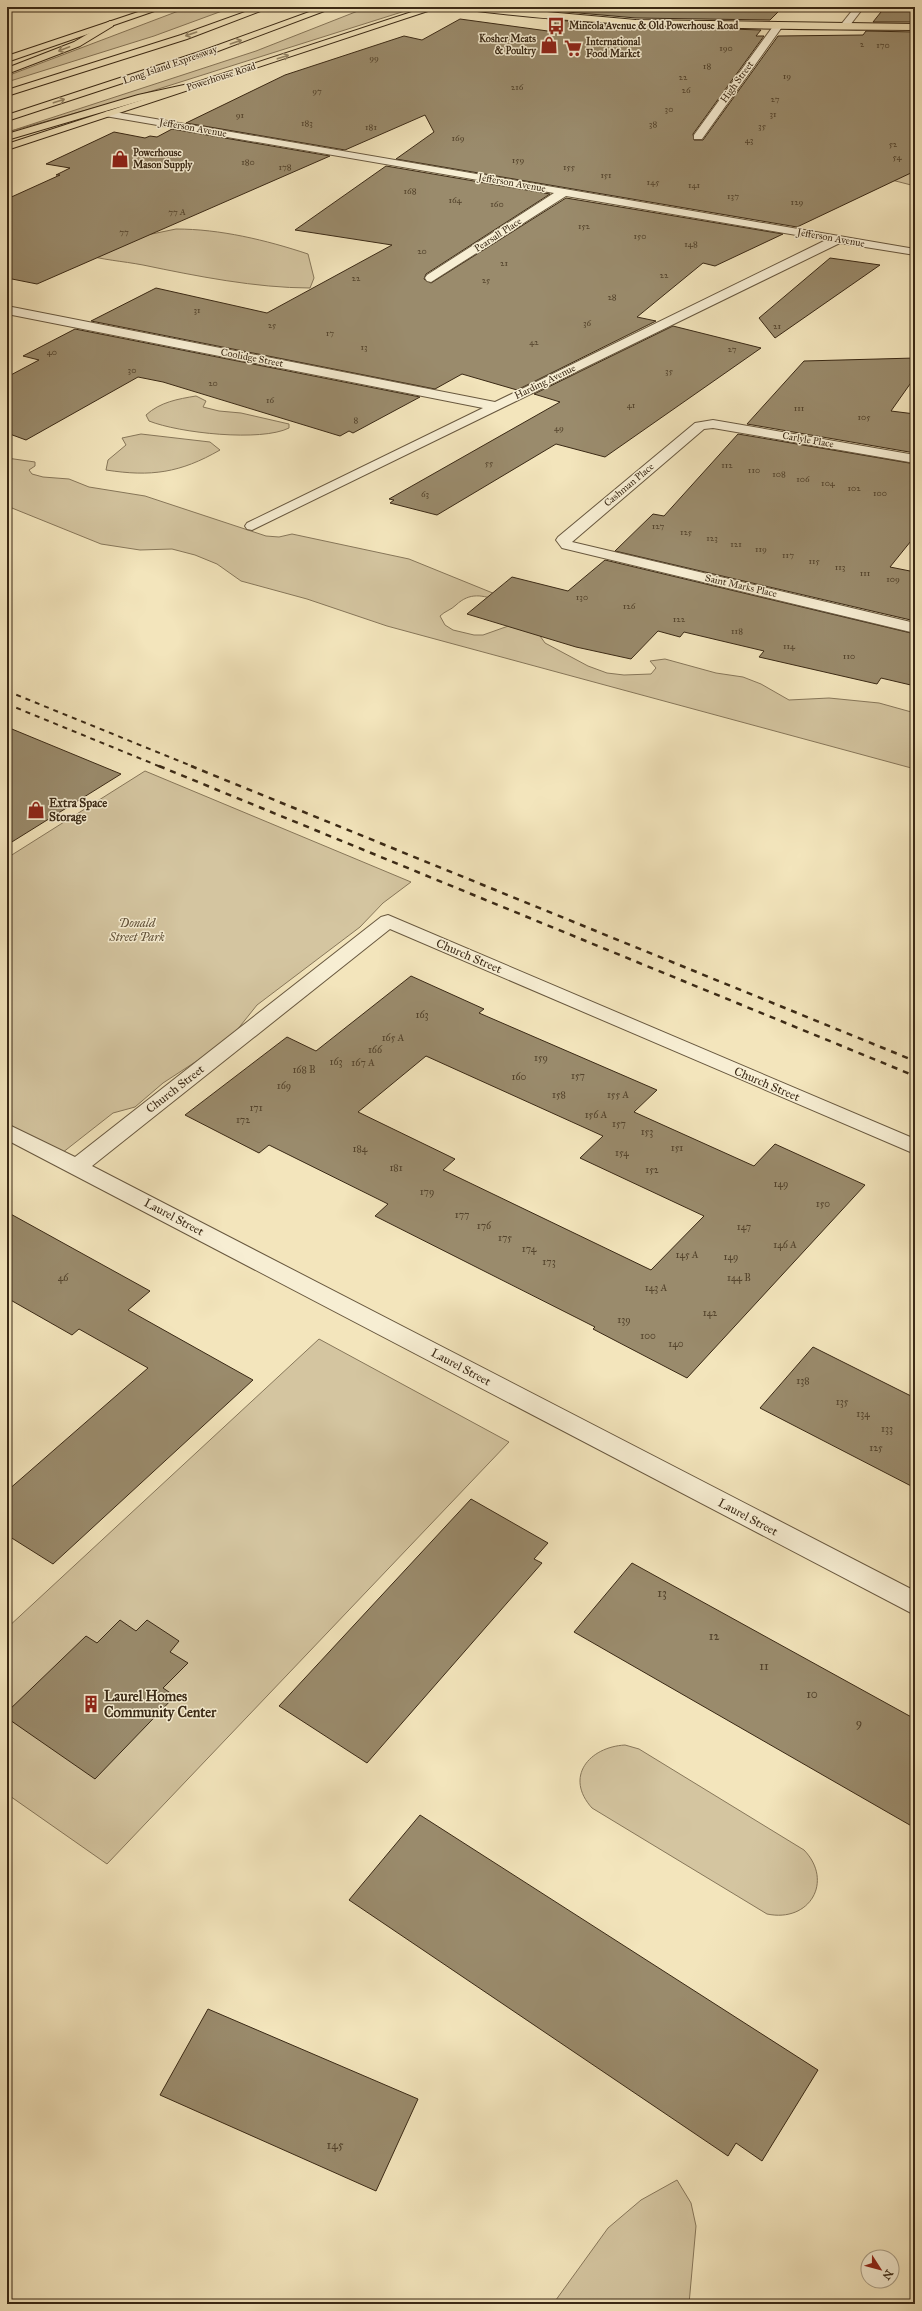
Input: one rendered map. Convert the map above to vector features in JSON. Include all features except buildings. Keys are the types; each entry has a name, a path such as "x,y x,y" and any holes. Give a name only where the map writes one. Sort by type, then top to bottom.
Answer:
{"main road":[{"path":"7,59 162,7"},
{"name":"Long Island Expressway","path":"7,93 176,39 267,7"},
{"name":"Long Island Expressway","path":"7,118 202,54 330,7"},
{"name":"Powerhouse Road","path":"7,147 436,7"},
{"path":"469,7 606,22 688,26 915,27"},
{"path":"7,71 77,44 110,24"},
{"path":"7,137 141,97 193,86"}],"street":[{"path":"844,27 860,7"},
{"name":"High Street","path":"698,137 777,27"},
{"name":"Jefferson Avenue","path":"109,114 915,252"},
{"name":"Pearsall Place","path":"431,278 564,192"},
{"name":"Harding Avenue","path":"252,526 838,238"},
{"name":"Coolidge Street","path":"7,310 496,406"},
{"name":"Carlyle Place","path":"700,426 713,424 915,459"},
{"name":"Cashman Place","path":"567,545 563,540 700,426"},
{"name":"Saint Marks Place","path":"567,545 915,628"},
{"name":"Church Street","path":"77,1167 388,921 915,1147"},
{"name":"Laurel Street","path":"7,1131 915,1604"}],"green space":[{"path":"189,7 233,7 154,36 7,82 7,76"},
{"path":"368,7 406,9 405,11 133,97 11,131 256,51"},
{"path":"915,168 915,186 880,177"},
{"path":"176,229 209,231 243,236 308,254 314,278 310,288 247,284 97,258 83,254 147,235"},
{"path":"196,396 206,401 203,407 219,411 241,413 289,424 289,428 276,432 260,434 220,434 199,432 162,425 149,421 146,415 163,404"},
{"path":"141,434 210,442 220,450 192,464 165,471 137,473 106,470 108,460 126,445 122,438"},
{"path":"7,458 35,462 35,466 29,470 32,474 43,477 69,479 89,487 145,496 266,536 279,537 292,534 409,559 505,598 500,601 488,597 471,596 461,601 440,616 445,625 453,630 474,635 483,635 514,624 538,633 545,643 588,666 607,673 624,675 651,674 656,668 650,661 665,659 716,673 743,677 761,684 789,700 829,698 879,703 915,713 915,769 387,626 307,599 241,581 217,564 195,555 172,549 140,550 101,544 7,506"},
{"name":"Donald Street Park","path":"145,771 411,882 383,903 360,927 257,1005 237,1030 209,1053 163,1083 135,1107 113,1113 62,1153 7,1131 7,858"},
{"path":"319,1339 509,1442 107,1864 7,1794 7,1628"},
{"path":"625,1745 639,1749 804,1850 813,1862 817,1874 817,1886 813,1897 806,1906 795,1912 782,1915 767,1914 592,1808 584,1796 580,1785 584,1766 591,1758 601,1751 612,1747"},
{"path":"677,2180 691,2203 696,2226 689,2304 553,2304 608,2228 641,2200"}],"railway":[{"path":"7,691 194,767"},
{"path":"7,704 161,767"},
{"path":"159,766 915,1076"},
{"path":"191,766 915,1061"}],"place":[{"name":"Mineola Avenue & Old Powerhouse Road","path":"556,26"},
{"name":"Kosher Meats & Poultry","path":"549,45"},
{"name":"International Food Market","path":"573,48"},
{"name":"Powerhouse Mason Supply","path":"120,159"},
{"name":"Extra Space Storage","path":"36,810"},
{"name":"Laurel Homes Community Center","path":"91,1704"}]}
